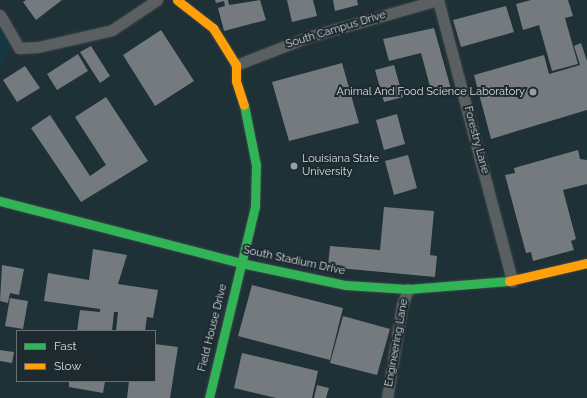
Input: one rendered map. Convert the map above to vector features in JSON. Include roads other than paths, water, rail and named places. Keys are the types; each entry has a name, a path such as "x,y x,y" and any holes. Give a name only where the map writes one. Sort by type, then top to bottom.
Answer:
{"street":[{"path":"0,15 19,48 38,47 112,30 158,0"},
{"path":"177,0 212,28 236,65"},
{"name":"South Campus Drive","path":"236,65 308,37 438,0"},
{"name":"Forestry Lane","path":"438,0 512,281"},
{"name":"Field House Drive","path":"209,398 255,206 256,165 249,122 236,81 236,65"},
{"name":"South Stadium Drive","path":"0,201 162,240 241,263 338,284 408,289 512,281 587,263"},
{"name":"Engineering Lane","path":"387,398 402,305 408,289"}],"place":[{"name":"Animal And Food Science Laboratory","path":"533,92"},
{"name":"Louisiana State University","path":"294,166"}]}
